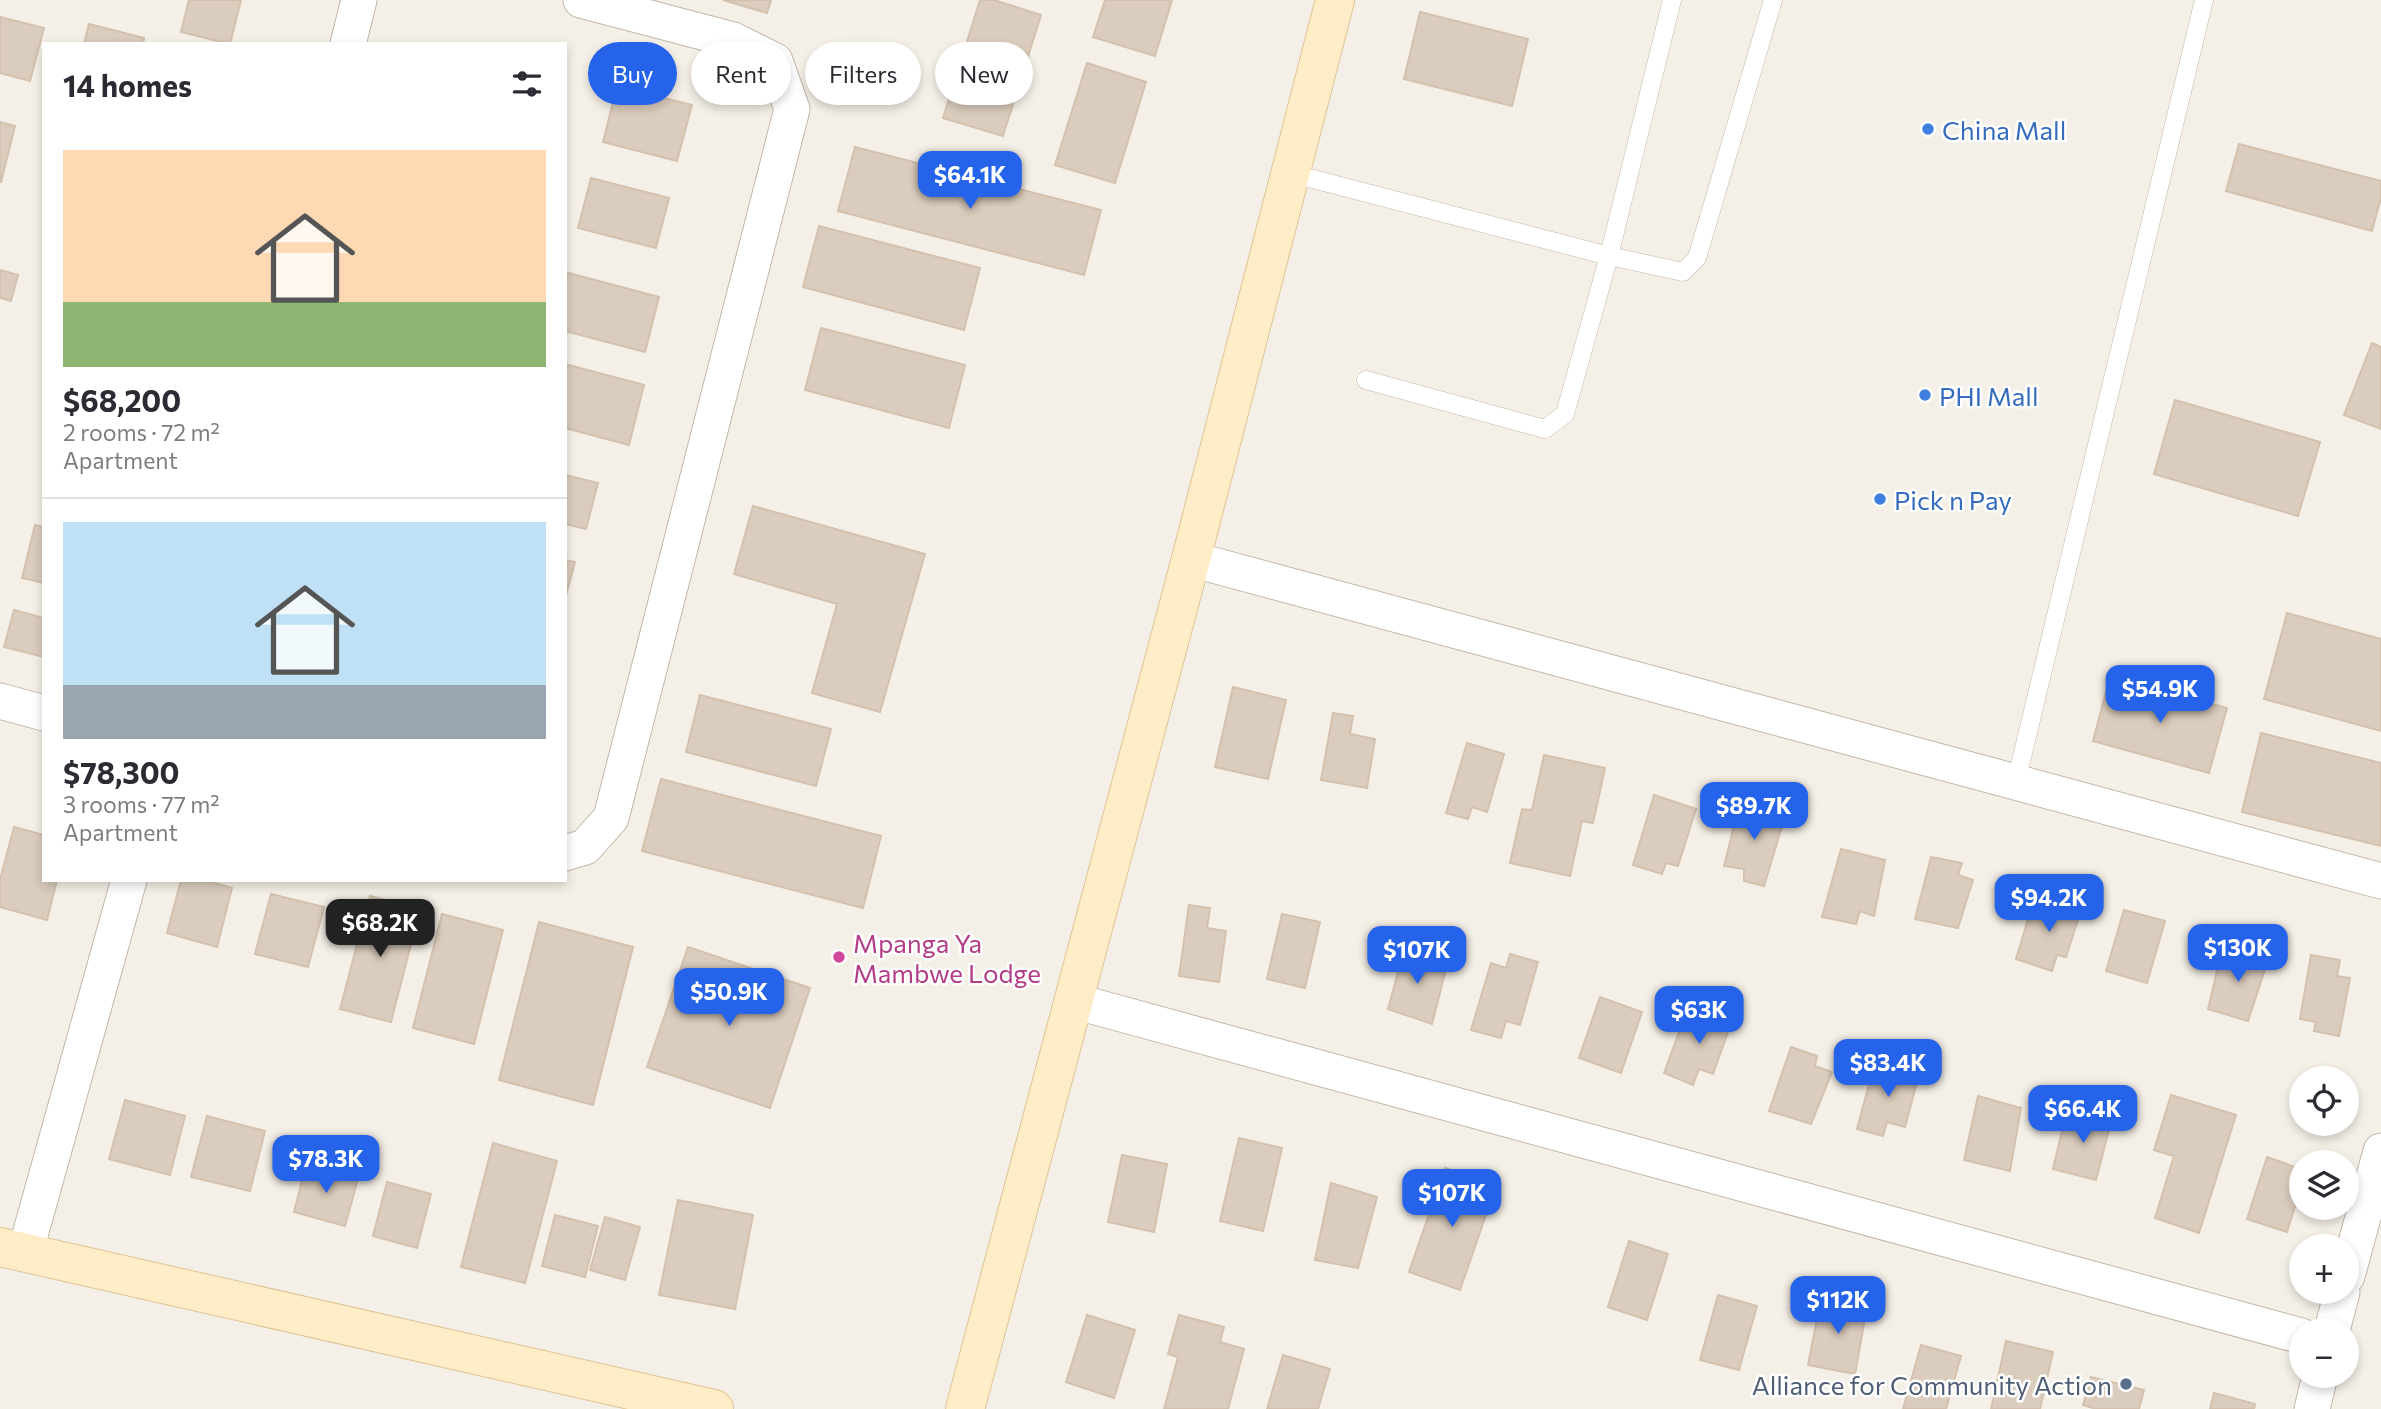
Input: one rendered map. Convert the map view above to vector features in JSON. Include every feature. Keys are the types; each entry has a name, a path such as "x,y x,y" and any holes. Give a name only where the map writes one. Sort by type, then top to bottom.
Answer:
{"main road":[{"path":"965,1409 1191,559 1335,0"},
{"path":"13,1250 658,1402 714,1409"}],"street":[{"path":"348,42 359,0"},
{"path":"567,852 585,847 611,818 792,109 775,61 733,40 581,0"},
{"path":"1191,559 2381,881"},
{"path":"0,701 42,712"},
{"path":"13,1250 127,882"},
{"path":"1074,1001 2289,1333"},
{"path":"2358,1234 2381,1151"},
{"path":"2312,1409 2317,1388"}],"lane":[{"path":"1366,380 1545,429 1565,414 1609,256 1672,0"},
{"path":"1290,173 1609,256 1683,272 1697,258 1773,0"},
{"path":"2016,782 2204,0"}],"building":[{"path":"189,0 241,0 230,42 181,32"},
{"path":"723,0 771,0 767,13"},
{"path":"980,0 994,0 1041,15 1033,42 967,42"},
{"path":"1105,0 1172,0 1155,56 1093,37"},
{"path":"1420,12 1528,39 1512,106 1404,79"},
{"path":"0,17 44,28 30,81 0,73"},
{"path":"89,24 144,38 143,42 84,42"},
{"path":"1087,63 1146,82 1115,183 1055,165"},
{"path":"677,101 692,105 677,161 603,142 612,105 677,105"},
{"path":"947,105 1013,105 1003,136 943,118"},
{"path":"0,122 15,126 1,182 0,182"},
{"path":"2239,144 2381,181 2381,197 2372,231 2226,191"},
{"path":"855,147 1101,210 1084,275 838,211"},
{"path":"591,178 669,198 656,248 578,228"},
{"path":"819,226 980,268 964,330 803,287"},
{"path":"0,270 18,275 11,301 0,298"},
{"path":"567,273 659,297 645,352 567,332"},
{"path":"821,328 965,365 949,428 805,390"},
{"path":"2372,343 2381,347 2381,429 2344,415"},
{"path":"567,365 644,385 629,445 567,429"},
{"path":"2175,400 2320,442 2298,516 2154,474"},
{"path":"567,475 598,483 586,529 567,524"},
{"path":"753,506 925,554 880,712 812,693 837,604 734,574"},
{"path":"35,525 42,527 42,583 22,578"},
{"path":"567,560 575,562 567,592"},
{"path":"14,610 42,617 42,656 4,647"},
{"path":"2287,613 2381,639 2381,731 2264,699"},
{"path":"2110,677 2227,708 2209,773 2093,741"},
{"path":"1233,687 1286,700 1268,779 1215,767"},
{"path":"700,695 831,729 816,786 686,752"},
{"path":"1333,713 1353,716 1350,734 1375,739 1367,788 1321,780"},
{"path":"2261,733 2381,763 2381,846 2242,812"},
{"path":"1467,743 1504,754 1487,812 1472,807 1468,819 1446,813"},
{"path":"1544,755 1605,768 1593,823 1582,821 1570,876 1510,863 1522,809 1532,810"},
{"path":"661,779 881,836 863,908 642,851"},
{"path":"1654,795 1696,809 1678,866 1666,863 1662,874 1633,865"},
{"path":"1740,802 1785,816 1764,886 1744,881 1744,869 1724,866"},
{"path":"14,827 42,834 42,882 56,882 47,920 0,907 0,880"},
{"path":"1841,849 1885,860 1874,916 1860,911 1856,924 1822,917"},
{"path":"1931,857 1962,863 1958,875 1973,880 1958,928 1915,919"},
{"path":"180,882 211,882 232,888 217,947 167,933"},
{"path":"271,894 324,907 308,967 255,954"},
{"path":"370,896 420,909 391,1022 340,1009"},
{"path":"2053,897 2082,907 2066,957 2057,955 2052,971 2016,959 2032,906 2049,911"},
{"path":"1189,905 1210,908 1207,928 1226,931 1219,982 1179,976"},
{"path":"2124,910 2165,921 2147,983 2106,971"},
{"path":"442,914 503,930 474,1044 413,1028"},
{"path":"1282,914 1320,922 1305,988 1267,979"},
{"path":"539,922 633,947 593,1105 499,1080"},
{"path":"1405,946 1433,952 1431,965 1446,969 1432,1024 1388,1009"},
{"path":"688,947 810,988 770,1108 647,1067"},
{"path":"2249,949 2269,957 2248,1021 2208,1009 2220,958 2237,958"},
{"path":"1510,954 1538,962 1520,1025 1506,1021 1501,1038 1471,1030 1491,963 1506,968"},
{"path":"2311,955 2340,960 2337,976 2350,978 2339,1036 2314,1031 2316,1022 2300,1019"},
{"path":"1600,997 1642,1012 1621,1073 1579,1058"},
{"path":"1706,1007 1733,1018 1713,1074 1699,1069 1693,1085 1664,1073 1685,1016 1701,1022"},
{"path":"1791,1047 1817,1056 1815,1066 1832,1072 1811,1124 1769,1111"},
{"path":"1893,1065 1920,1071 1905,1127 1887,1122 1883,1136 1857,1129 1873,1069 1891,1074"},
{"path":"2171,1095 2236,1115 2199,1233 2155,1218 2174,1156 2154,1150"},
{"path":"1978,1096 2021,1108 2010,1171 1964,1160"},
{"path":"125,1100 185,1116 170,1175 109,1159"},
{"path":"2089,1108 2113,1114 2096,1180 2053,1169 2065,1118 2086,1122"},
{"path":"207,1116 265,1131 250,1191 191,1177"},
{"path":"1239,1138 1282,1148 1263,1231 1220,1221"},
{"path":"493,1143 557,1161 525,1283 461,1267"},
{"path":"1122,1155 1167,1164 1154,1232 1108,1222"},
{"path":"2267,1157 2289,1165 2291,1220 2287,1232 2247,1219"},
{"path":"306,1165 358,1179 345,1226 294,1212"},
{"path":"1445,1168 1496,1186 1460,1290 1409,1272"},
{"path":"387,1182 431,1194 417,1248 373,1236"},
{"path":"1331,1183 1377,1197 1358,1268 1315,1260"},
{"path":"678,1200 753,1215 735,1309 659,1295"},
{"path":"555,1215 598,1226 585,1277 542,1266"},
{"path":"605,1217 640,1227 625,1280 590,1270"},
{"path":"1629,1241 1668,1254 1647,1320 1608,1307"},
{"path":"1718,1295 1757,1306 1739,1370 1700,1360"},
{"path":"1821,1298 1867,1307 1855,1374 1808,1365"},
{"path":"1087,1315 1135,1330 1114,1398 1066,1382"},
{"path":"1179,1315 1224,1327 1220,1342 1244,1349 1228,1409 1164,1409 1178,1357 1168,1354"},
{"path":"2006,1341 2053,1352 2040,1409 1991,1409"},
{"path":"1921,1345 1961,1356 1946,1409 1903,1409"},
{"path":"1283,1355 1330,1369 1318,1409 1267,1409"},
{"path":"2091,1377 2144,1390 2139,1409 2096,1409 2083,1405"},
{"path":"2214,1393 2255,1404 2254,1409 2210,1409"}],"place":[{"name":"China Mall","path":"1928,129"},
{"name":"PHI Mall","path":"1925,395"},
{"name":"Pick n Pay","path":"1880,499"},
{"name":"Mpanga Ya Mambwe Lodge","path":"839,957"},
{"name":"Alliance for Community Action","path":"2126,1384"}]}
